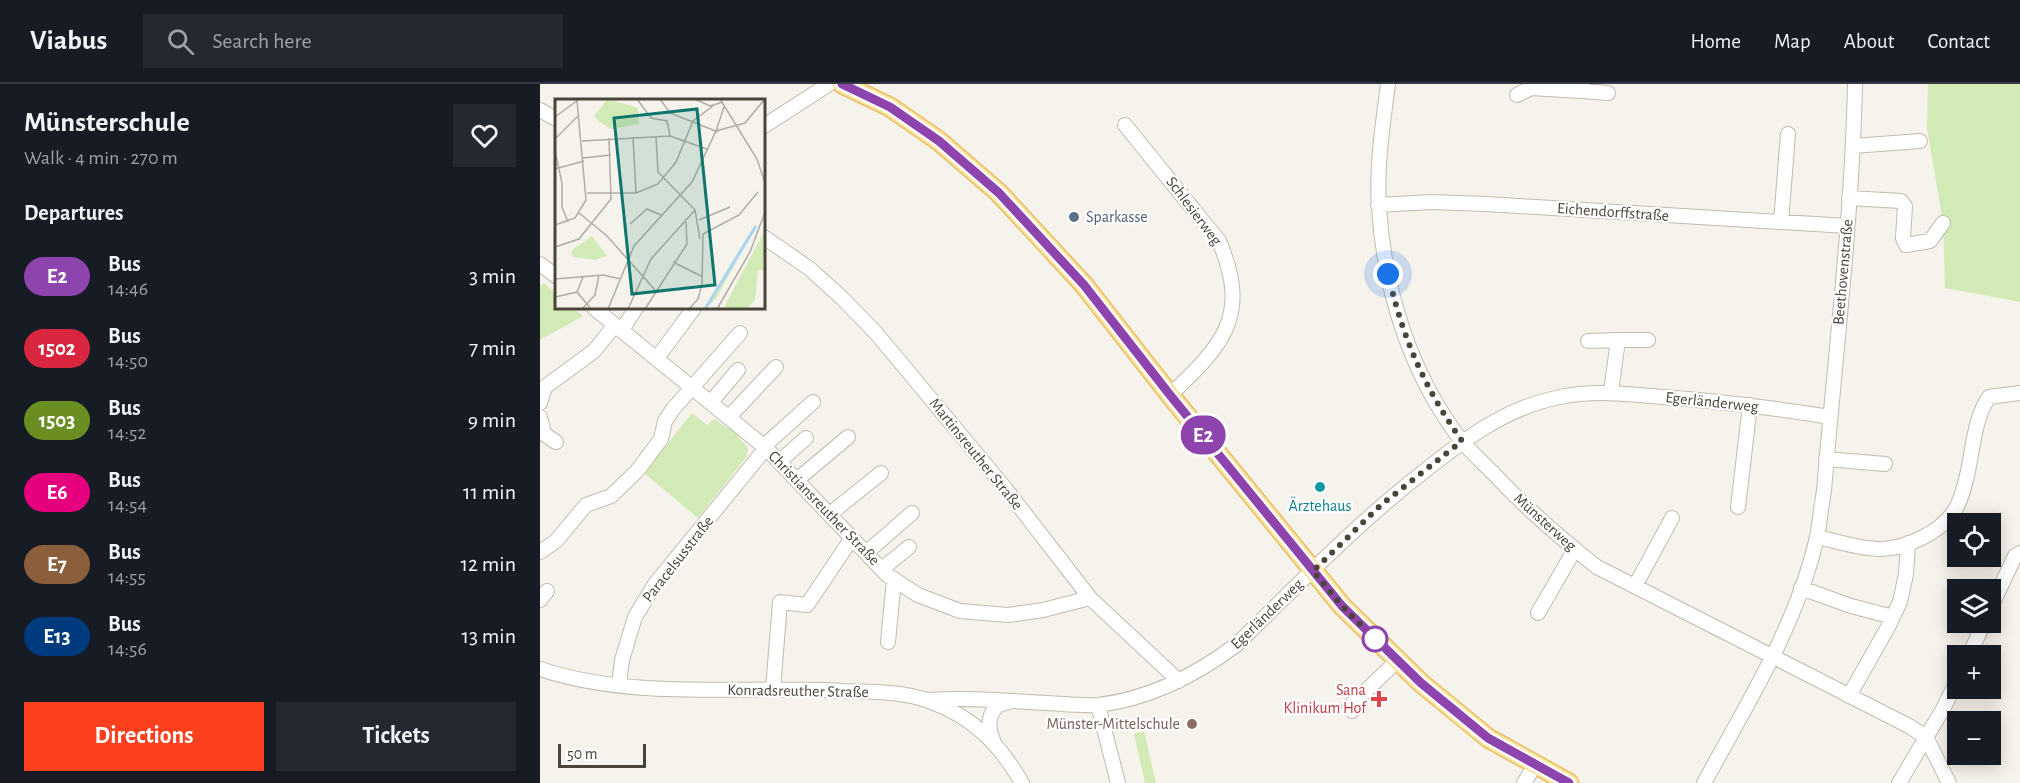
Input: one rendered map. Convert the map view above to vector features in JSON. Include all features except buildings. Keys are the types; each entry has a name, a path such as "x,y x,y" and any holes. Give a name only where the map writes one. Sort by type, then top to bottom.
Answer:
{"main road":[{"path":"842,84 890,107 939,141 999,193 1084,285 1170,395 1342,606 1421,683 1488,738 1569,783"}],"street":[{"path":"765,125 829,84"},
{"name":"Münsterweg","path":"1388,84 1378,205 1388,274 1396,310 1407,341 1432,397 1462,441 1513,494 1597,567 1909,726 1926,737"},
{"name":"Beethovenstraße","path":"1704,783 1772,657 1801,588 1817,537 1847,226 1855,84"},
{"path":"1517,95 1531,88 1582,88 1608,93"},
{"path":"540,110 555,118"},
{"name":"Schlesierweg","path":"1125,125 1220,241 1232,285 1229,322 1221,340 1206,360 1170,395"},
{"path":"1781,222 1788,134"},
{"path":"1853,146 1920,141"},
{"path":"1849,198 1901,201 1905,206 1903,238 1906,244 1930,241 1942,223"},
{"name":"Eichendorffstraße","path":"1378,205 1431,202 1847,226"},
{"name":"Martinsreuther Straße","path":"765,238 810,269 843,298 876,333 1005,488 1090,598 1179,681"},
{"path":"540,264 555,275"},
{"name":"Christiansreuther Straße","path":"595,309 765,447 882,569 918,595 960,611 1008,615 1043,610 1090,598"},
{"path":"540,403 545,387 594,351 635,309"},
{"path":"657,358 693,309"},
{"path":"540,552 556,541 586,506 611,496 637,471 661,440 665,421 740,333"},
{"path":"1611,392 1618,340"},
{"path":"1588,341 1648,340"},
{"path":"729,417 776,367"},
{"path":"711,402 738,370"},
{"name":"Egerländerweg","path":"928,700 959,698 1098,705 1139,696 1179,681 1214,662 1236,645 1381,505 1462,441 1497,420 1534,404 1559,397 1611,392 1750,405 1830,417"},
{"path":"1817,537 1880,549 1908,543 1946,522 1960,501 1976,433 1989,397 2020,393"},
{"name":"Paracelsusstraße","path":"619,685 622,660 635,617 655,584 765,447 813,402"},
{"path":"1738,507 1750,405"},
{"path":"540,417 544,434 556,442"},
{"path":"798,479 848,437"},
{"path":"780,461 806,438"},
{"path":"1826,459 1885,464"},
{"path":"830,514 881,473"},
{"path":"866,553 912,513"},
{"path":"1635,586 1672,518"},
{"path":"773,690 780,602 807,605 852,538"},
{"path":"1849,696 1893,617 1904,590 1908,543"},
{"path":"882,569 909,547"},
{"path":"1538,614 1575,549"},
{"path":"2001,586 2015,556 2020,553"},
{"path":"888,642 894,579"},
{"path":"1801,588 1851,606 1893,617"},
{"path":"1352,711 1349,707 1398,660"},
{"name":"Konradsreuther Straße","path":"540,669 564,677 668,689 825,690 900,694 928,700 978,727 994,741 1010,761 1022,783"},
{"path":"1899,783 1947,699"},
{"path":"994,741 989,730 991,714 998,705 1014,701"},
{"path":"1098,705 1118,783"},
{"path":"1926,737 1949,783"},
{"path":"1524,783 1535,765"}],"green space":[{"path":"1928,84 2020,84 2020,302 1945,288 1943,223 1927,128"},
{"path":"544,283 555,293 555,309 574,309 583,316 540,340 540,286"},
{"path":"692,413 707,425 714,419 734,432 748,448 747,456 698,518 644,473"},
{"path":"1144,731 1156,783 1145,783 1134,734"}],"bus line":[{"name":"E2","path":"842,84 890,107 939,141 999,193 1043,238 1084,285 1170,395 1342,606 1421,683 1488,738 1569,783"}],"place":[{"name":"Sparkasse","path":"1074,217"},
{"name":"Ärztehaus","path":"1320,487"},
{"name":"Sana Klinikum Hof","path":"1379,699"},
{"name":"Münster-Mittelschule","path":"1192,724"}],"route":[{"path":"1375,639 1342,606 1313,571 1381,505 1462,441 1432,397 1421,375 1396,310 1388,274"}]}
